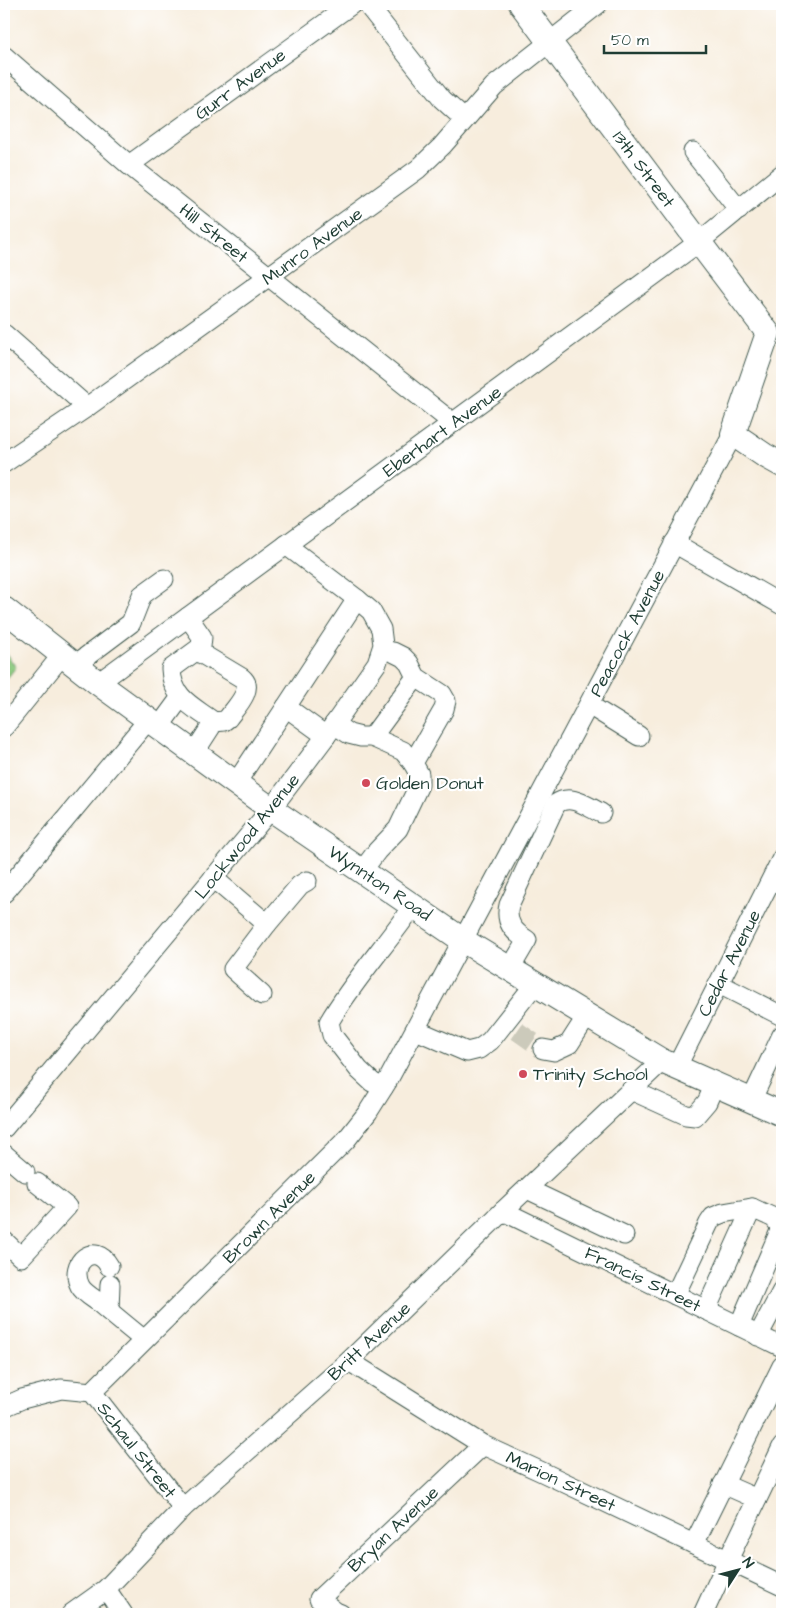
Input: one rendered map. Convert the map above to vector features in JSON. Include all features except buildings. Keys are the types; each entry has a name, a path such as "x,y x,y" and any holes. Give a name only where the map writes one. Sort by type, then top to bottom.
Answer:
{"main road":[{"name":"13th Street","path":"521,4 699,242 775,330"},
{"name":"Peacock Avenue","path":"733,434 775,330"},
{"path":"733,434 782,465"},
{"name":"Wynnton Road","path":"4,609 98,684 271,809 464,941 669,1064 782,1114"}],"street":[{"name":"Munro Avenue","path":"4,463 88,407 418,169 442,146 494,86 598,4"},
{"path":"361,6 442,99 464,119"},
{"name":"Gurr Avenue","path":"129,164 361,6"},
{"name":"Hill Street","path":"4,56 129,164 453,422"},
{"path":"694,152 739,210"},
{"name":"Eberhart Avenue","path":"98,684 699,242 782,174"},
{"path":"4,334 88,407"},
{"name":"Peacock Avenue","path":"464,941 733,434"},
{"path":"674,543 782,605"},
{"path":"286,545 371,611 381,629 382,650 393,652 403,657 409,663 416,677 442,694 446,702 444,709 413,763"},
{"path":"4,726 69,660 131,623 142,596 164,579"},
{"path":"236,783 357,599"},
{"path":"171,669 201,647 202,637 188,617"},
{"path":"153,643 171,669 172,680 177,693 214,722 224,721 246,692 248,687 246,681 197,651"},
{"name":"Lockwood Avenue","path":"4,1128 271,809 377,663 382,650"},
{"path":"372,737 416,677"},
{"path":"4,893 154,724 182,697"},
{"path":"589,705 639,736"},
{"path":"286,707 330,730 361,737 372,737 403,752 413,763 419,774 419,785 398,828 362,871"},
{"path":"194,753 214,722"},
{"path":"510,969 527,940 517,934 510,925 507,912 556,804 570,799 601,812"},
{"name":"Cedar Avenue","path":"669,1064 719,984 782,858"},
{"path":"213,878 267,924"},
{"path":"262,995 233,970 267,924 300,885 307,882"},
{"path":"383,1088 372,1082 354,1063 332,1035 329,1022 355,983 413,906"},
{"name":"Brown Avenue","path":"92,1392 346,1140 368,1112 383,1088 464,941"},
{"path":"416,1030 467,1052 479,1049 511,1028 535,984"},
{"path":"719,984 782,1016"},
{"path":"543,1049 554,1052 569,1044 587,1016"},
{"path":"751,1100 782,1035"},
{"name":"Britt Avenue","path":"71,1614 106,1589 183,1508 349,1361 631,1090 669,1064"},
{"path":"631,1090 686,1115 695,1116 707,1102 715,1084"},
{"path":"4,1154 67,1207 21,1257 4,1241"},
{"path":"527,1189 624,1235"},
{"path":"706,1310 752,1208"},
{"path":"675,1295 709,1223 714,1217 723,1213 752,1208 774,1218 780,1226 779,1233 739,1326"},
{"name":"Francis Street","path":"503,1211 782,1347"},
{"path":"583,1250 597,1222"},
{"path":"109,1311 109,1275 106,1260 92,1254 85,1257 78,1265 76,1274 80,1288 144,1340"},
{"path":"758,1336 782,1291"},
{"name":"Marion Street","path":"349,1361 483,1445 540,1470 782,1586"},
{"path":"694,1544 782,1366"},
{"path":"4,1407 22,1399 61,1389 92,1392"},
{"name":"Schaul Street","path":"92,1392 183,1508"},
{"name":"Bryan Avenue","path":"338,1613 319,1599 483,1445"},
{"path":"703,1614 782,1448"},
{"path":"723,1484 757,1499"},
{"path":"106,1589 123,1614"}],"green space":[{"path":"4,651 16,667 4,682"}],"tunnel":[{"path":"517,1031 543,1049"}],"place":[{"name":"Golden Donut","path":"366,783"},
{"name":"Trinity School","path":"523,1074"}]}
